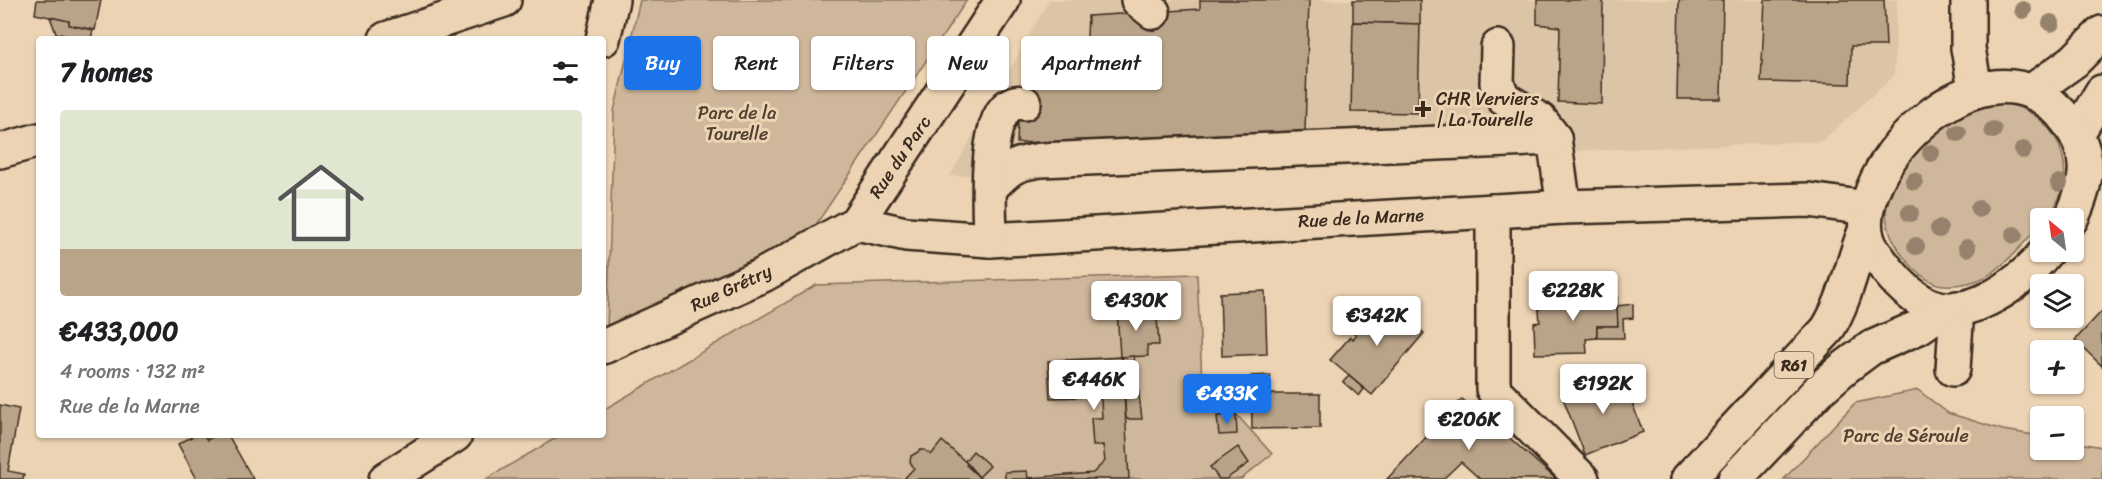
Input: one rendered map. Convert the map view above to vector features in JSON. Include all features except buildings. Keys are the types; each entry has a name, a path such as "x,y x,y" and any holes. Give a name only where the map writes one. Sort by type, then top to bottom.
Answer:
{"main road":[{"path":"395,36 504,0"},
{"path":"604,36 612,0"},
{"name":"Rue du Parc","path":"856,223 1003,0"},
{"path":"1968,0 1968,48 1975,89"},
{"path":"2032,91 2074,61 2102,33"},
{"path":"1498,47 1497,84 1503,98 1540,120 1554,138 1563,207"},
{"name":"R61","path":"1688,479 1827,330 1842,302 1883,167 1901,144 1946,103 1975,89 2007,85 2032,91 2058,108 2077,134 2086,163 2085,202"},
{"path":"2077,134 2102,92"},
{"path":"990,240 990,150 997,123 1012,104 1024,103"},
{"path":"990,188 1004,171 1013,166 1041,160 1554,138"},
{"path":"0,151 36,141"},
{"name":"Rue de la Marne","path":"856,223 906,234 990,240 1563,207 1809,200 1866,219"},
{"path":"1493,211 1493,389 1582,479"},
{"path":"1866,219 1871,249 1897,281 1929,304 1951,308 1953,369"},
{"name":"Rue Grétry","path":"606,346 763,275 856,223"},
{"name":"R61","path":"1735,479 1819,390 1871,348 1919,327 1951,308 1991,299 2022,278 2037,262"},
{"path":"386,479 450,438"}],"shaded area":[{"name":"CHR Verviers | La Tourelle","path":"1049,0 1897,0 1894,76 1822,141 950,176 998,90 1009,90 1009,71 1021,50 1021,90 1162,90 1162,36 1029,36"}],"green space":[{"name":"Parc de la Tourelle","path":"640,0 967,0 943,36 927,36 927,59 915,77 915,36 811,36 811,90 906,90 809,235 607,329 614,111 624,68 624,90 701,90 701,36 632,36"},
{"path":"2002,103 2030,113 2055,137 2062,153 2065,170 2063,187 2053,208 2030,208 2030,236 2002,265 1984,278 1943,285 1922,276 1902,255 1889,229 1886,217 1887,206 1901,172 1912,157 1937,131 1984,104"},
{"path":"1197,274 1202,382 1237,415 1272,454 1241,479 486,479 556,438 606,438 606,408 816,285"},
{"name":"Parc de Séroule","path":"1918,390 1948,413 2003,430 2030,434 2030,460 2084,460 2084,444 2102,447 2102,479 1784,479 1855,403"}],"place":[{"name":"CHR Verviers | La Tourelle","path":"1423,109"}]}
